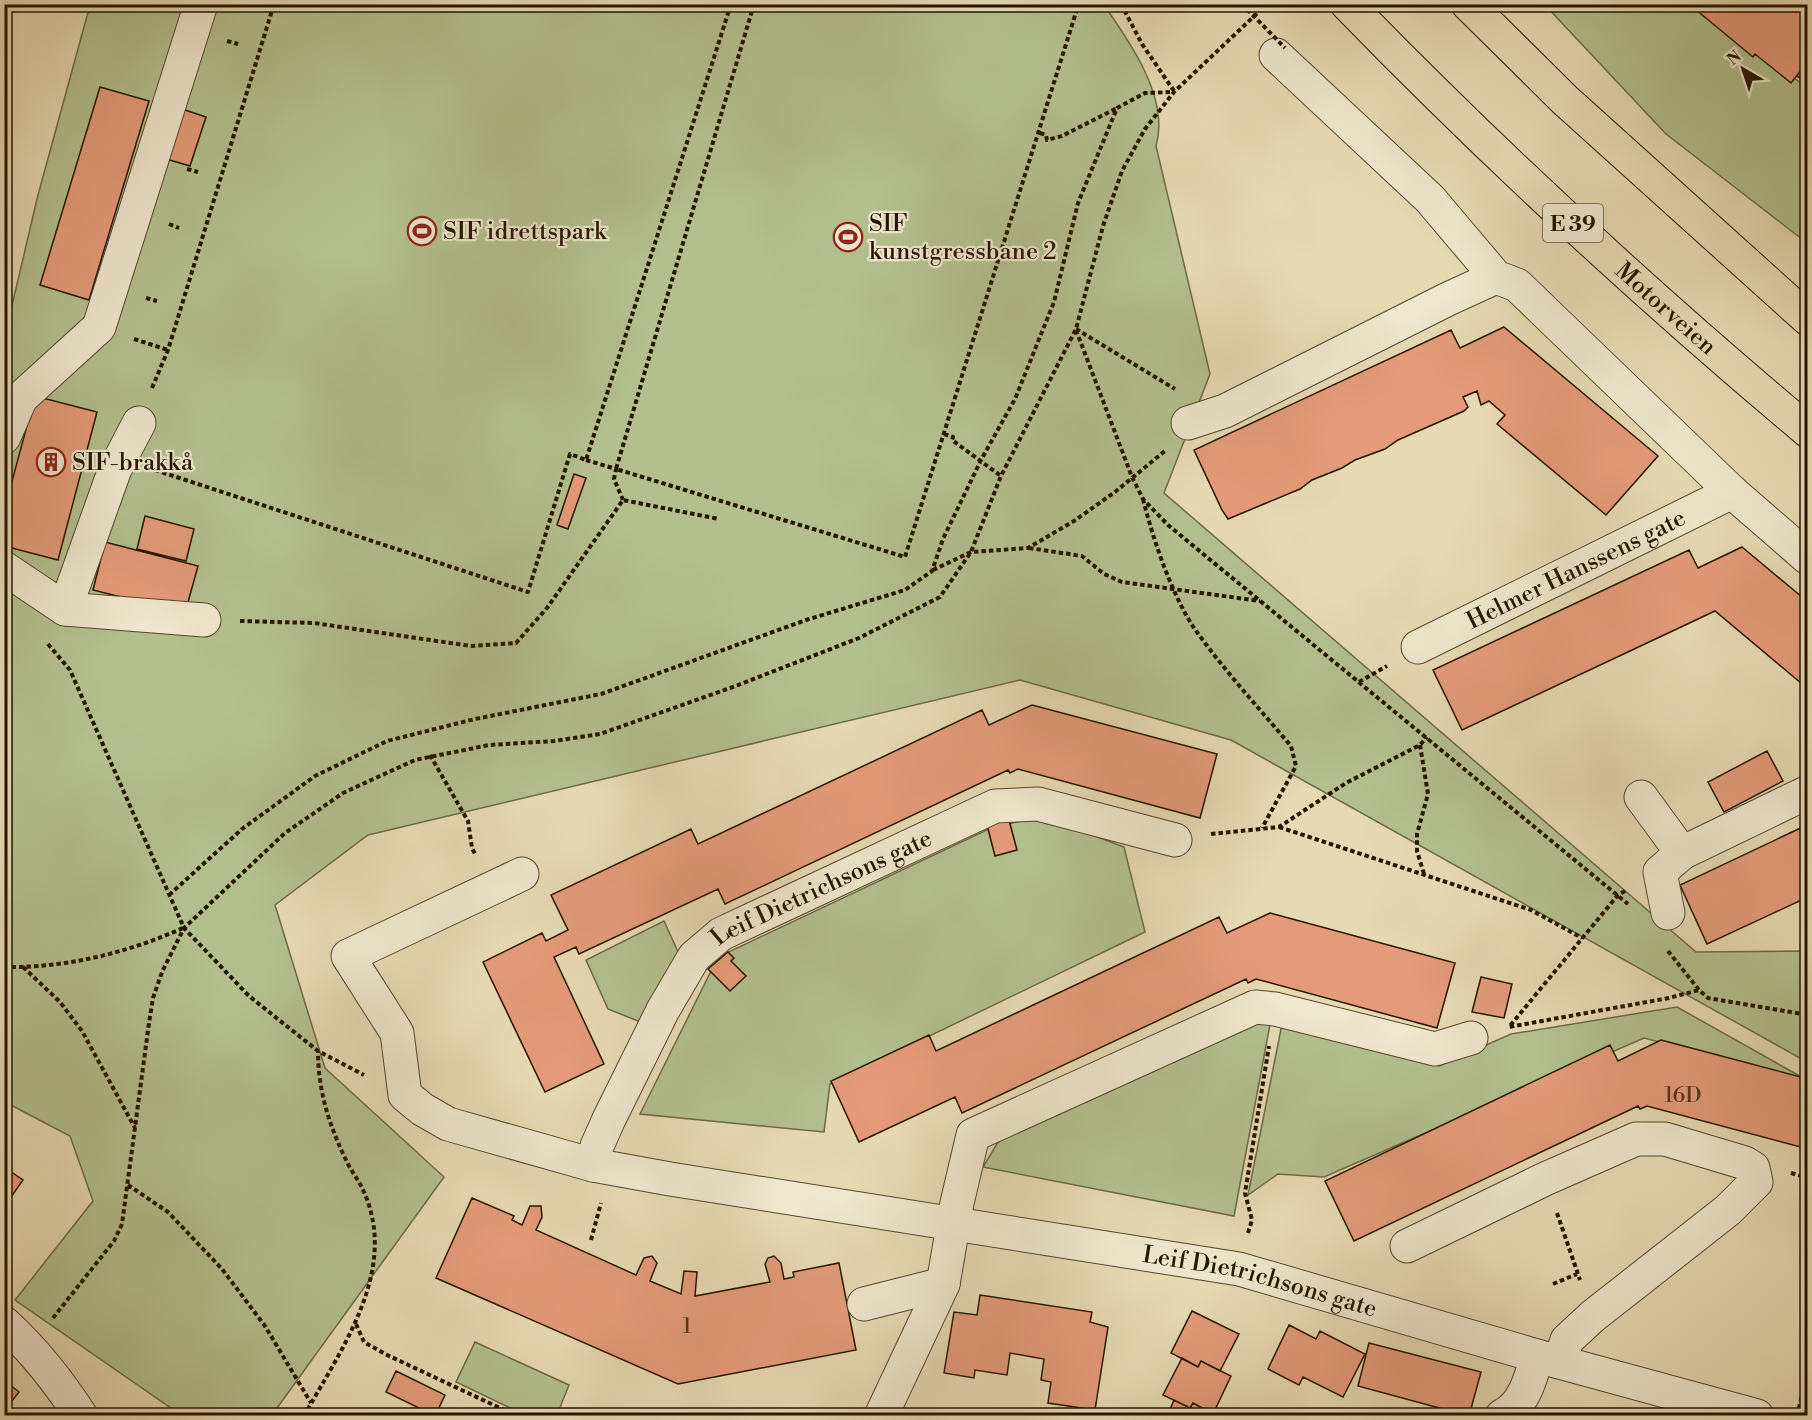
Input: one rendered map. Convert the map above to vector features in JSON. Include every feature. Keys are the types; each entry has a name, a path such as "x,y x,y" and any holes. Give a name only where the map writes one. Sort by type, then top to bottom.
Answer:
{"highway":[{"name":"Motorveien","path":"1347,4 1516,171 1703,343 1808,431"},
{"path":"1468,4 1564,100 1808,319"}],"street":[{"path":"4,437 21,398 99,327 201,4"},
{"path":"1280,52 1430,199 1496,277 1517,285 1732,492 1808,558"},
{"path":"1188,423 1225,411 1496,277"},
{"path":"65,609 121,458 139,423"},
{"name":"Helmer Hanssens gate","path":"1418,647 1732,492"},
{"path":"4,568 65,609 204,620"},
{"path":"1671,862 1808,792"},
{"path":"1641,796 1671,862 1668,913"},
{"name":"Leif Dietrichsons gate","path":"593,1165 597,1146 609,1119 668,1001 694,957 721,934 995,806 1038,804 1175,840"},
{"path":"405,1095 397,1033 348,956 507,881"},
{"path":"881,1416 943,1284 953,1225 973,1135 1255,1007 1435,1049 1471,1038"},
{"name":"Leif Dietrichsons gate","path":"405,1095 422,1109 448,1124 593,1165 953,1225 1239,1269 1548,1359 1757,1416"},
{"path":"1407,1246 1545,1179 1636,1139 1665,1139 1745,1163 1753,1168 1756,1182 1728,1210 1593,1316 1548,1359 1523,1396 1509,1413 1502,1416"},
{"path":"864,1304 943,1284"},
{"path":"15,1333 62,1386 81,1416"}],"path":[{"path":"139,423 168,350 274,4"},
{"path":"586,460 731,4"},
{"path":"623,501 614,479 616,469 754,4"},
{"path":"121,458 528,592 570,454 905,557 1040,133 1078,6 1074,4"},
{"path":"1121,4 1142,44 1174,92"},
{"path":"1242,4 1280,52"},
{"path":"4,967 70,963 118,952 184,928 295,826 343,793 430,755 489,745 554,741 600,734 733,687 859,638 940,597 970,552 1001,476 1076,329 1103,226 1122,171 1144,129 1174,92 1267,4"},
{"path":"1040,133 1046,135 1047,140 1062,136 1145,93 1174,92"},
{"path":"932,571 943,538 981,460 1015,399 1054,302 1078,203 1117,108"},
{"path":"1029,548 1074,521 1132,477 1177,441 1188,423 1188,410 1178,390 1076,329"},
{"path":"1076,329 1132,477 1143,499 1149,523 1175,590 1193,626 1291,746 1296,766 1262,828"},
{"path":"944,434 952,437 952,440 1001,476"},
{"path":"1143,499 1168,525 1633,908"},
{"path":"623,501 719,519"},
{"path":"204,620 314,623 471,646 516,643 547,608 623,501"},
{"path":"169,895 242,829 315,776 387,741 476,719 601,694 806,620 905,590 932,571 970,552 1029,548 1082,556 1113,579 1261,601"},
{"path":"70,670 184,928 249,996 318,1051 405,1095"},
{"path":"1279,826 1346,783 1420,745 1427,737"},
{"path":"1420,745 1428,794 1417,834 1417,851 1425,874"},
{"path":"430,755 468,821 472,849 507,881"},
{"path":"1175,840 1225,831 1279,826 1531,910 1582,938"},
{"path":"1671,862 1618,895 1509,1027 1669,998 1699,990"},
{"path":"15,1333 54,1317 114,1241 122,1224 153,998 184,928"},
{"path":"1665,947 1708,998 1808,1015"},
{"path":"23,967 60,1002 82,1031 135,1129"},
{"path":"1239,1269 1252,1220 1245,1193 1275,1010"},
{"path":"304,1416 355,1324 374,1271 374,1219 364,1191 334,1134 322,1099 318,1051"},
{"path":"1545,1179 1593,1316"},
{"path":"128,1185 168,1212 222,1269 265,1326 311,1403"},
{"path":"591,1240 602,1197"},
{"path":"1553,1284 1577,1274"},
{"path":"355,1324 364,1342 385,1354 517,1416"},
{"path":"1797,1416 1808,1370"}],"green space":[{"path":"90,5 1104,5 1136,53 1153,90 1159,128 1156,146 1210,374 1164,493 1696,952 1807,951 1807,1062 1231,740 1020,680 368,835 275,905 325,1068 444,1177 272,1415 181,1415 15,1300 93,1201 70,1136 5,1102 5,335 38,195"},
{"path":"1545,5 1702,5 1807,88 1807,243 1666,134"},
{"path":"1042,816 1124,847 1145,932 830,1084 824,1132 640,1114 718,957 991,828"},
{"path":"664,921 679,954 643,1023 608,1009 586,960"},
{"path":"1677,1007 1805,1079 1644,1038 1324,1177 1278,1174 1248,1195 1282,1024 1439,1066 1511,1034"},
{"path":"1272,1014 1234,1216 983,1167 1001,1137"},
{"path":"475,1342 569,1385 557,1415 525,1415 456,1382"}],"building":[{"path":"1689,4 1808,4 1807,63 1791,83 1755,54 1753,57"},
{"path":"1808,59 1808,84 1797,76"},
{"path":"100,87 149,101 89,300 40,285"},
{"path":"179,108 206,117 190,166 163,158"},
{"path":"1504,327 1658,456 1606,515 1497,424 1505,415 1489,401 1481,405 1477,391 1463,397 1468,407 1464,411 1398,440 1385,449 1312,480 1300,489 1228,519 1194,450 1451,330 1460,348"},
{"name":"SIF-brakkå","path":"35,396 97,412 58,560 4,546 4,511"},
{"path":"574,474 586,478 568,529 557,525"},
{"path":"145,516 194,529 186,561 137,549"},
{"path":"105,542 198,566 185,613 93,590"},
{"path":"1742,547 1808,602 1808,689 1715,611 1462,730 1433,670 1689,550 1698,568"},
{"path":"1032,705 1217,754 1200,818 1018,769 1010,773 1008,770 725,904 718,889 579,954 576,947 554,957 604,1064 545,1092 483,962 542,933 546,941 568,930 551,895 691,829 698,844 982,710 989,725"},
{"path":"1767,751 1783,781 1724,812 1708,782"},
{"path":"1009,820 1017,850 995,856 987,825"},
{"path":"1807,825 1808,897 1707,944 1680,885"},
{"path":"1270,913 1455,963 1437,1028 1256,979 1248,983 1246,979 962,1113 955,1097 859,1142 831,1081 929,1035 936,1051 1219,917 1227,933"},
{"path":"728,952 734,958 731,961 746,976 730,991 708,969"},
{"path":"1481,977 1512,984 1504,1018 1472,1012"},
{"path":"1661,1040 1808,1079 1808,1149 1647,1106 1640,1109 1638,1106 1354,1241 1325,1181 1610,1045 1618,1061"},
{"path":"4,1167 23,1180 4,1207"},
{"path":"472,1198 514,1216 512,1220 522,1225 530,1206 541,1206 542,1217 536,1230 636,1275 644,1258 652,1256 657,1263 650,1281 681,1294 684,1271 697,1272 695,1296 770,1282 765,1264 768,1258 774,1256 781,1263 784,1279 794,1277 793,1272 839,1263 856,1350 678,1384 436,1278"},
{"path":"980,1295 1092,1312 1090,1322 1108,1327 1095,1410 1048,1403 1051,1382 1041,1380 1044,1359 1010,1353 1007,1375 975,1370 974,1378 944,1373 954,1312 977,1315"},
{"path":"1192,1311 1239,1334 1220,1371 1201,1361 1198,1367 1171,1353"},
{"path":"1289,1325 1316,1339 1320,1331 1365,1354 1343,1397 1303,1377 1299,1385 1268,1369"},
{"path":"1369,1343 1481,1372 1469,1416 1358,1386"},
{"path":"1182,1358 1198,1367 1201,1361 1231,1376 1213,1414 1193,1403 1190,1408 1163,1395"},
{"path":"396,1371 445,1395 435,1416 386,1392"},
{"path":"4,1380 19,1392 4,1411"},
{"path":"1174,1400 1190,1408 1193,1403 1217,1416 1167,1416"}],"place":[{"name":"SIF idrettspark","path":"422,231"},
{"name":"SIF kunstgressbane 2","path":"848,237"},
{"name":"SIF-brakkå","path":"51,462"}]}
